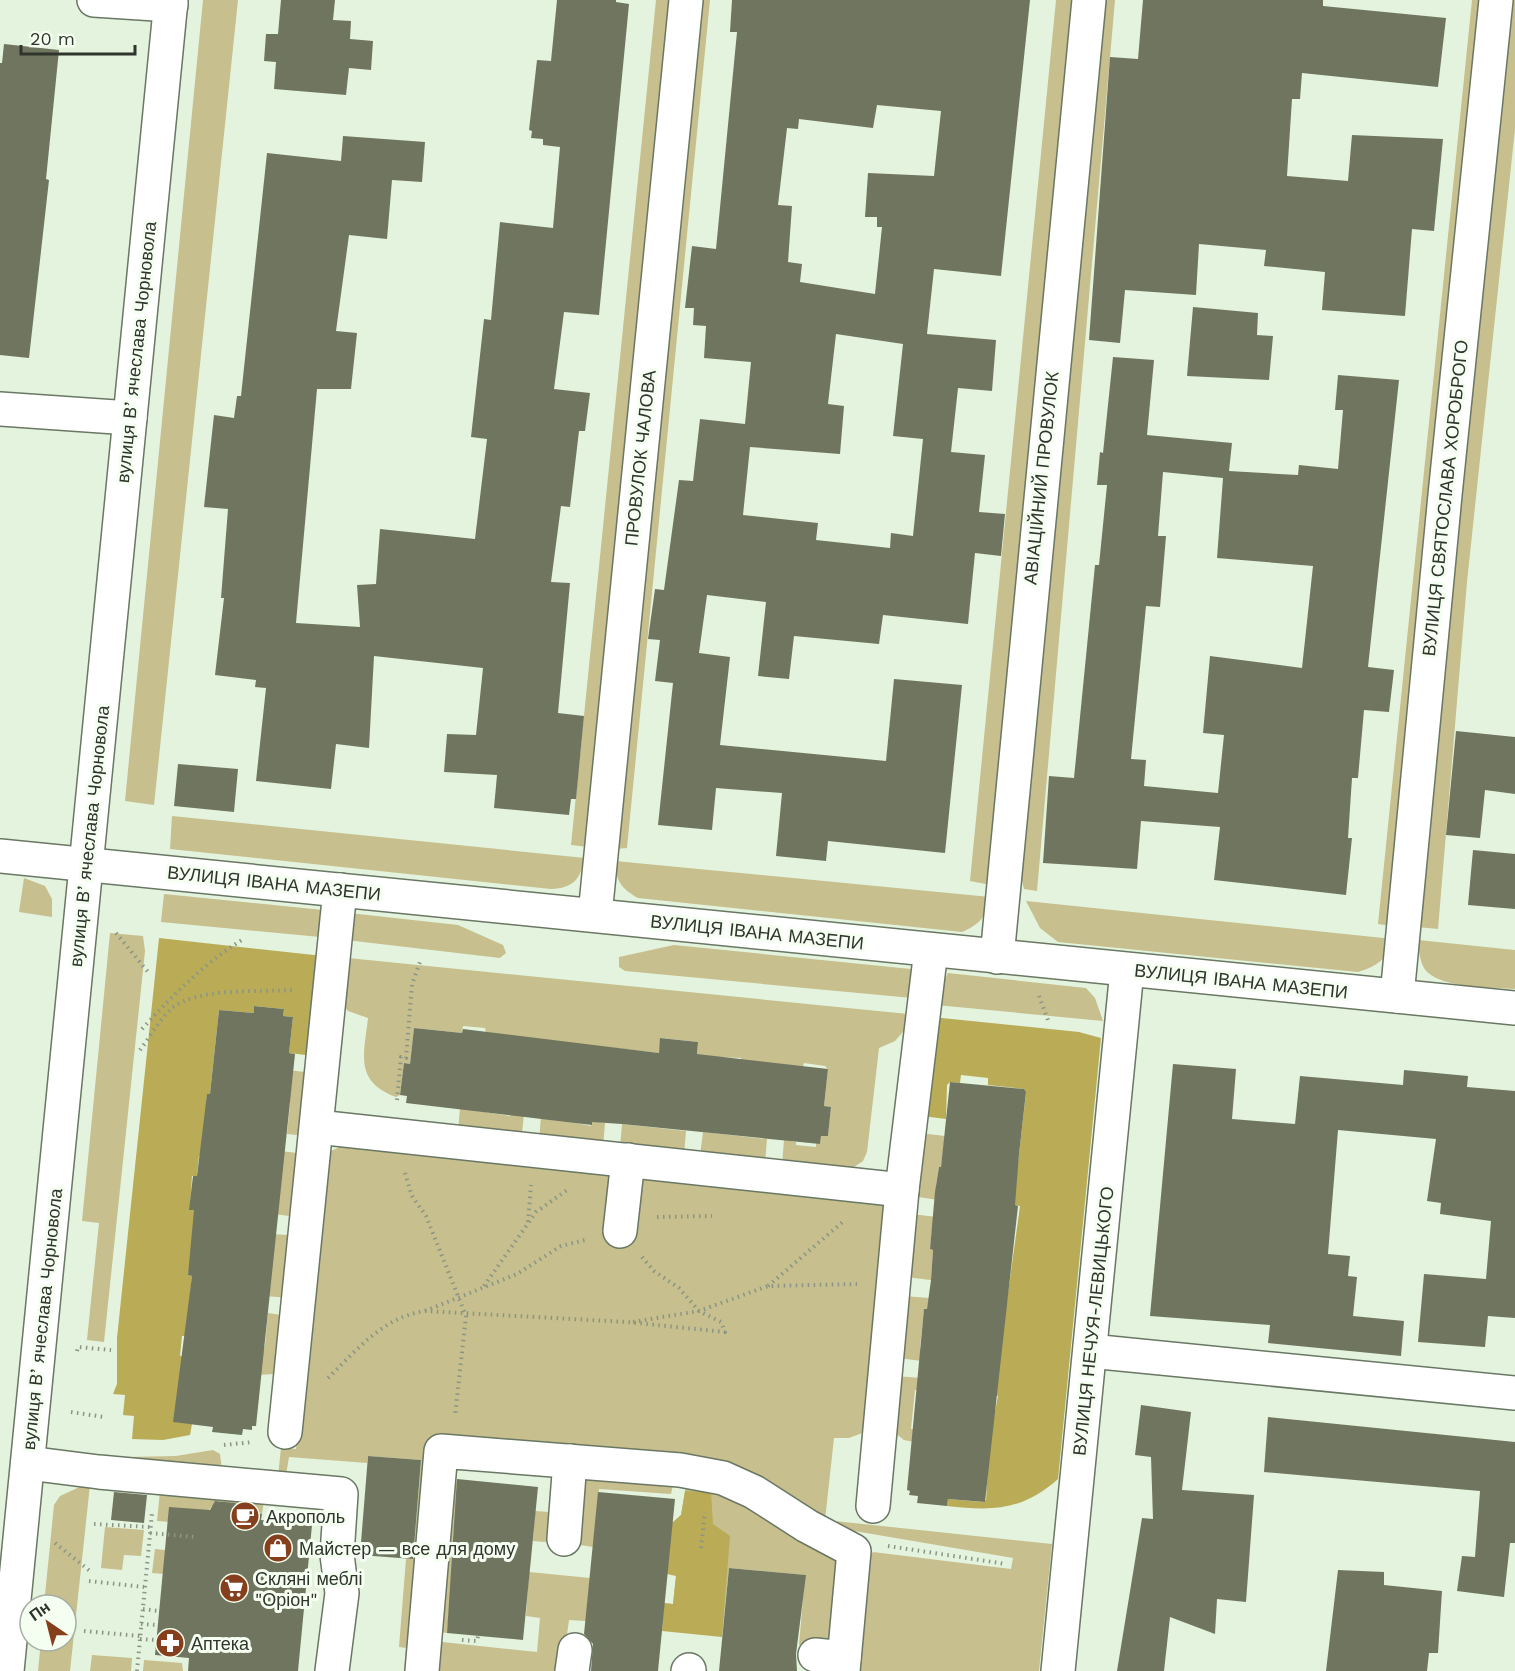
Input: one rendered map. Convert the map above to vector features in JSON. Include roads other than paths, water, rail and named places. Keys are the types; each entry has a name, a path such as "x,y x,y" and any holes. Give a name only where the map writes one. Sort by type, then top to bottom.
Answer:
{"street":[{"path":"94,0 171,3"},
{"name":"ПРОВУЛОК ЧАЛОВА","path":"595,915 686,0"},
{"name":"АВІАЦІЙНИЙ ПРОВУЛОК","path":"997,957 1089,0"},
{"name":"ВУЛИЦЯ СВЯТОСЛАВА ХОРОБРОГО","path":"1397,996 1444,495 1496,0"},
{"name":"вулиця Вʼячеслава Чорновола","path":"7,1671 171,3"},
{"path":"0,409 130,418"},
{"name":"ВУЛИЦЯ ІВАНА МАЗЕПИ","path":"0,856 1515,1008"},
{"path":"287,1420 340,890"},
{"path":"873,1506 893,1283 893,1189 931,950"},
{"name":"ВУЛИЦЯ НЕЧУЯ-ЛЕВИЦЬКОГО","path":"1058,1671 1127,970"},
{"path":"317,1127 893,1189"},
{"path":"618,1159 620,1231"},
{"path":"1090,1352 1515,1393"},
{"path":"422,1671 441,1451 680,1470 723,1478 754,1492 807,1526 854,1551 834,1661"},
{"path":"564,1539 570,1461"},
{"path":"28,1463 341,1494 337,1555 342,1593 332,1671"}],"place":[{"name":"Акрополь","path":"245,1516"},
{"name":"Майстер — все для дому","path":"278,1548"},
{"name":"Скляні меблі \"Оріон\"","path":"234,1588"},
{"name":"Аптека","path":"170,1643"}]}
